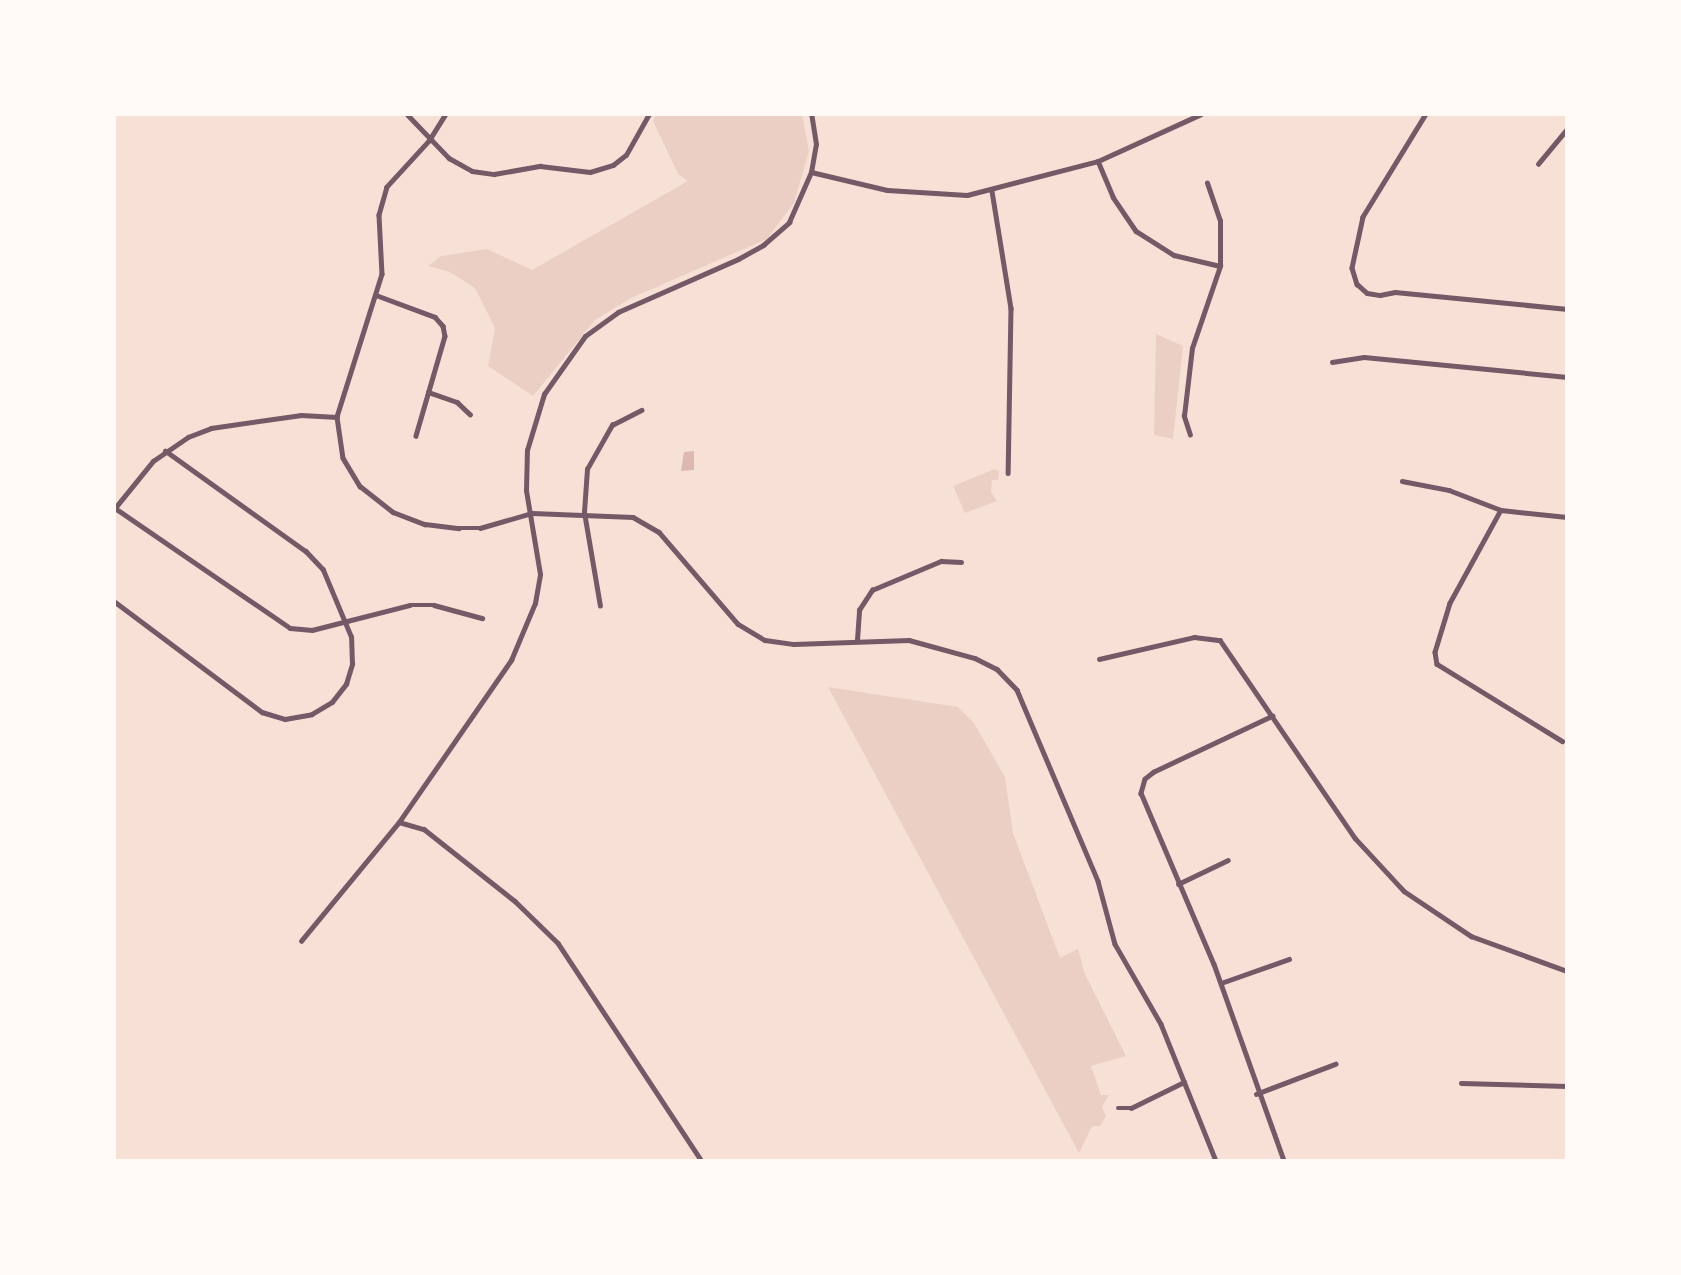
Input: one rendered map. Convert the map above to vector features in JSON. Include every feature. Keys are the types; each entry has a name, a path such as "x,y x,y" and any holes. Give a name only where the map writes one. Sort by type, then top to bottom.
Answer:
{"street":[{"path":"407,114 449,158 472,171 494,174 540,166 590,172 626,155 649,114"},
{"path":"446,114 430,139 387,187 379,215 384,257 376,295 337,416 343,458 360,486 393,512 425,524 459,528 480,528 532,513 584,512 633,517 659,532 738,624 765,640 794,644 909,640 963,654 997,669 1017,690 1098,881 1115,944 1161,1024 1216,1161"},
{"path":"301,941 399,822 511,660 535,603 540,574 532,513 526,490 527,450 538,407 585,336 618,312 763,245 789,222 811,172 816,144 811,114"},
{"path":"811,172 917,194 992,191 1098,161 1201,114"},
{"path":"1426,114 1363,217 1352,268 1357,284 1367,293 1395,292 1567,309"},
{"path":"1538,164 1567,129"},
{"path":"1098,161 1113,197 1136,231 1174,255 1220,266"},
{"path":"1190,435 1184,416 1192,348 1220,266 1220,221 1207,183"},
{"path":"992,191 1011,308 1008,473"},
{"path":"376,295 435,317 443,326 416,436"},
{"path":"1332,362 1364,357 1567,377"},
{"path":"428,392 457,402 470,414"},
{"path":"600,606 584,512 584,483 594,452 612,425 641,410"},
{"path":"337,416 301,415 211,428 165,452 114,509 278,624 300,631 410,605 434,604 482,618"},
{"path":"114,601 252,705 285,719 312,714 332,702 346,684 352,664 347,621 323,570 306,552 165,452"},
{"path":"1402,481 1449,490 1501,510 1567,517"},
{"path":"1501,510 1450,603 1435,652 1437,664 1562,741"},
{"path":"857,640 859,610 872,590 941,561 961,562"},
{"path":"1099,659 1194,637 1220,640 1354,838 1404,891 1471,936 1567,971"},
{"path":"1273,716 1145,779 1141,793 1221,983 1256,1094 1284,1161"},
{"path":"399,822 424,829 515,901 558,943 702,1161"},
{"path":"1178,884 1228,860"},
{"path":"1221,983 1289,959"},
{"path":"1256,1094 1335,1064"},
{"path":"1118,1108 1131,1108 1184,1082"},
{"path":"1461,1083 1567,1086"}],"shaded area":[{"path":"656,114 802,114 809,151 794,203 767,239 631,298 595,320 533,396 488,366 495,328 475,288 450,272 428,266 441,256 487,249 532,270 688,181 678,174 653,121"},
{"path":"1156,334 1183,346 1173,439 1154,435"},
{"path":"694,451 694,470 681,471 684,452"},
{"path":"995,469 999,471 998,480 992,480 991,492 997,501 965,513 953,486"},
{"path":"828,687 958,707 974,723 1005,777 1013,833 1060,958 1078,949 1085,974 1126,1056 1091,1066 1101,1095 1109,1095 1102,1107 1106,1116 1100,1126 1092,1126 1079,1153"}]}
